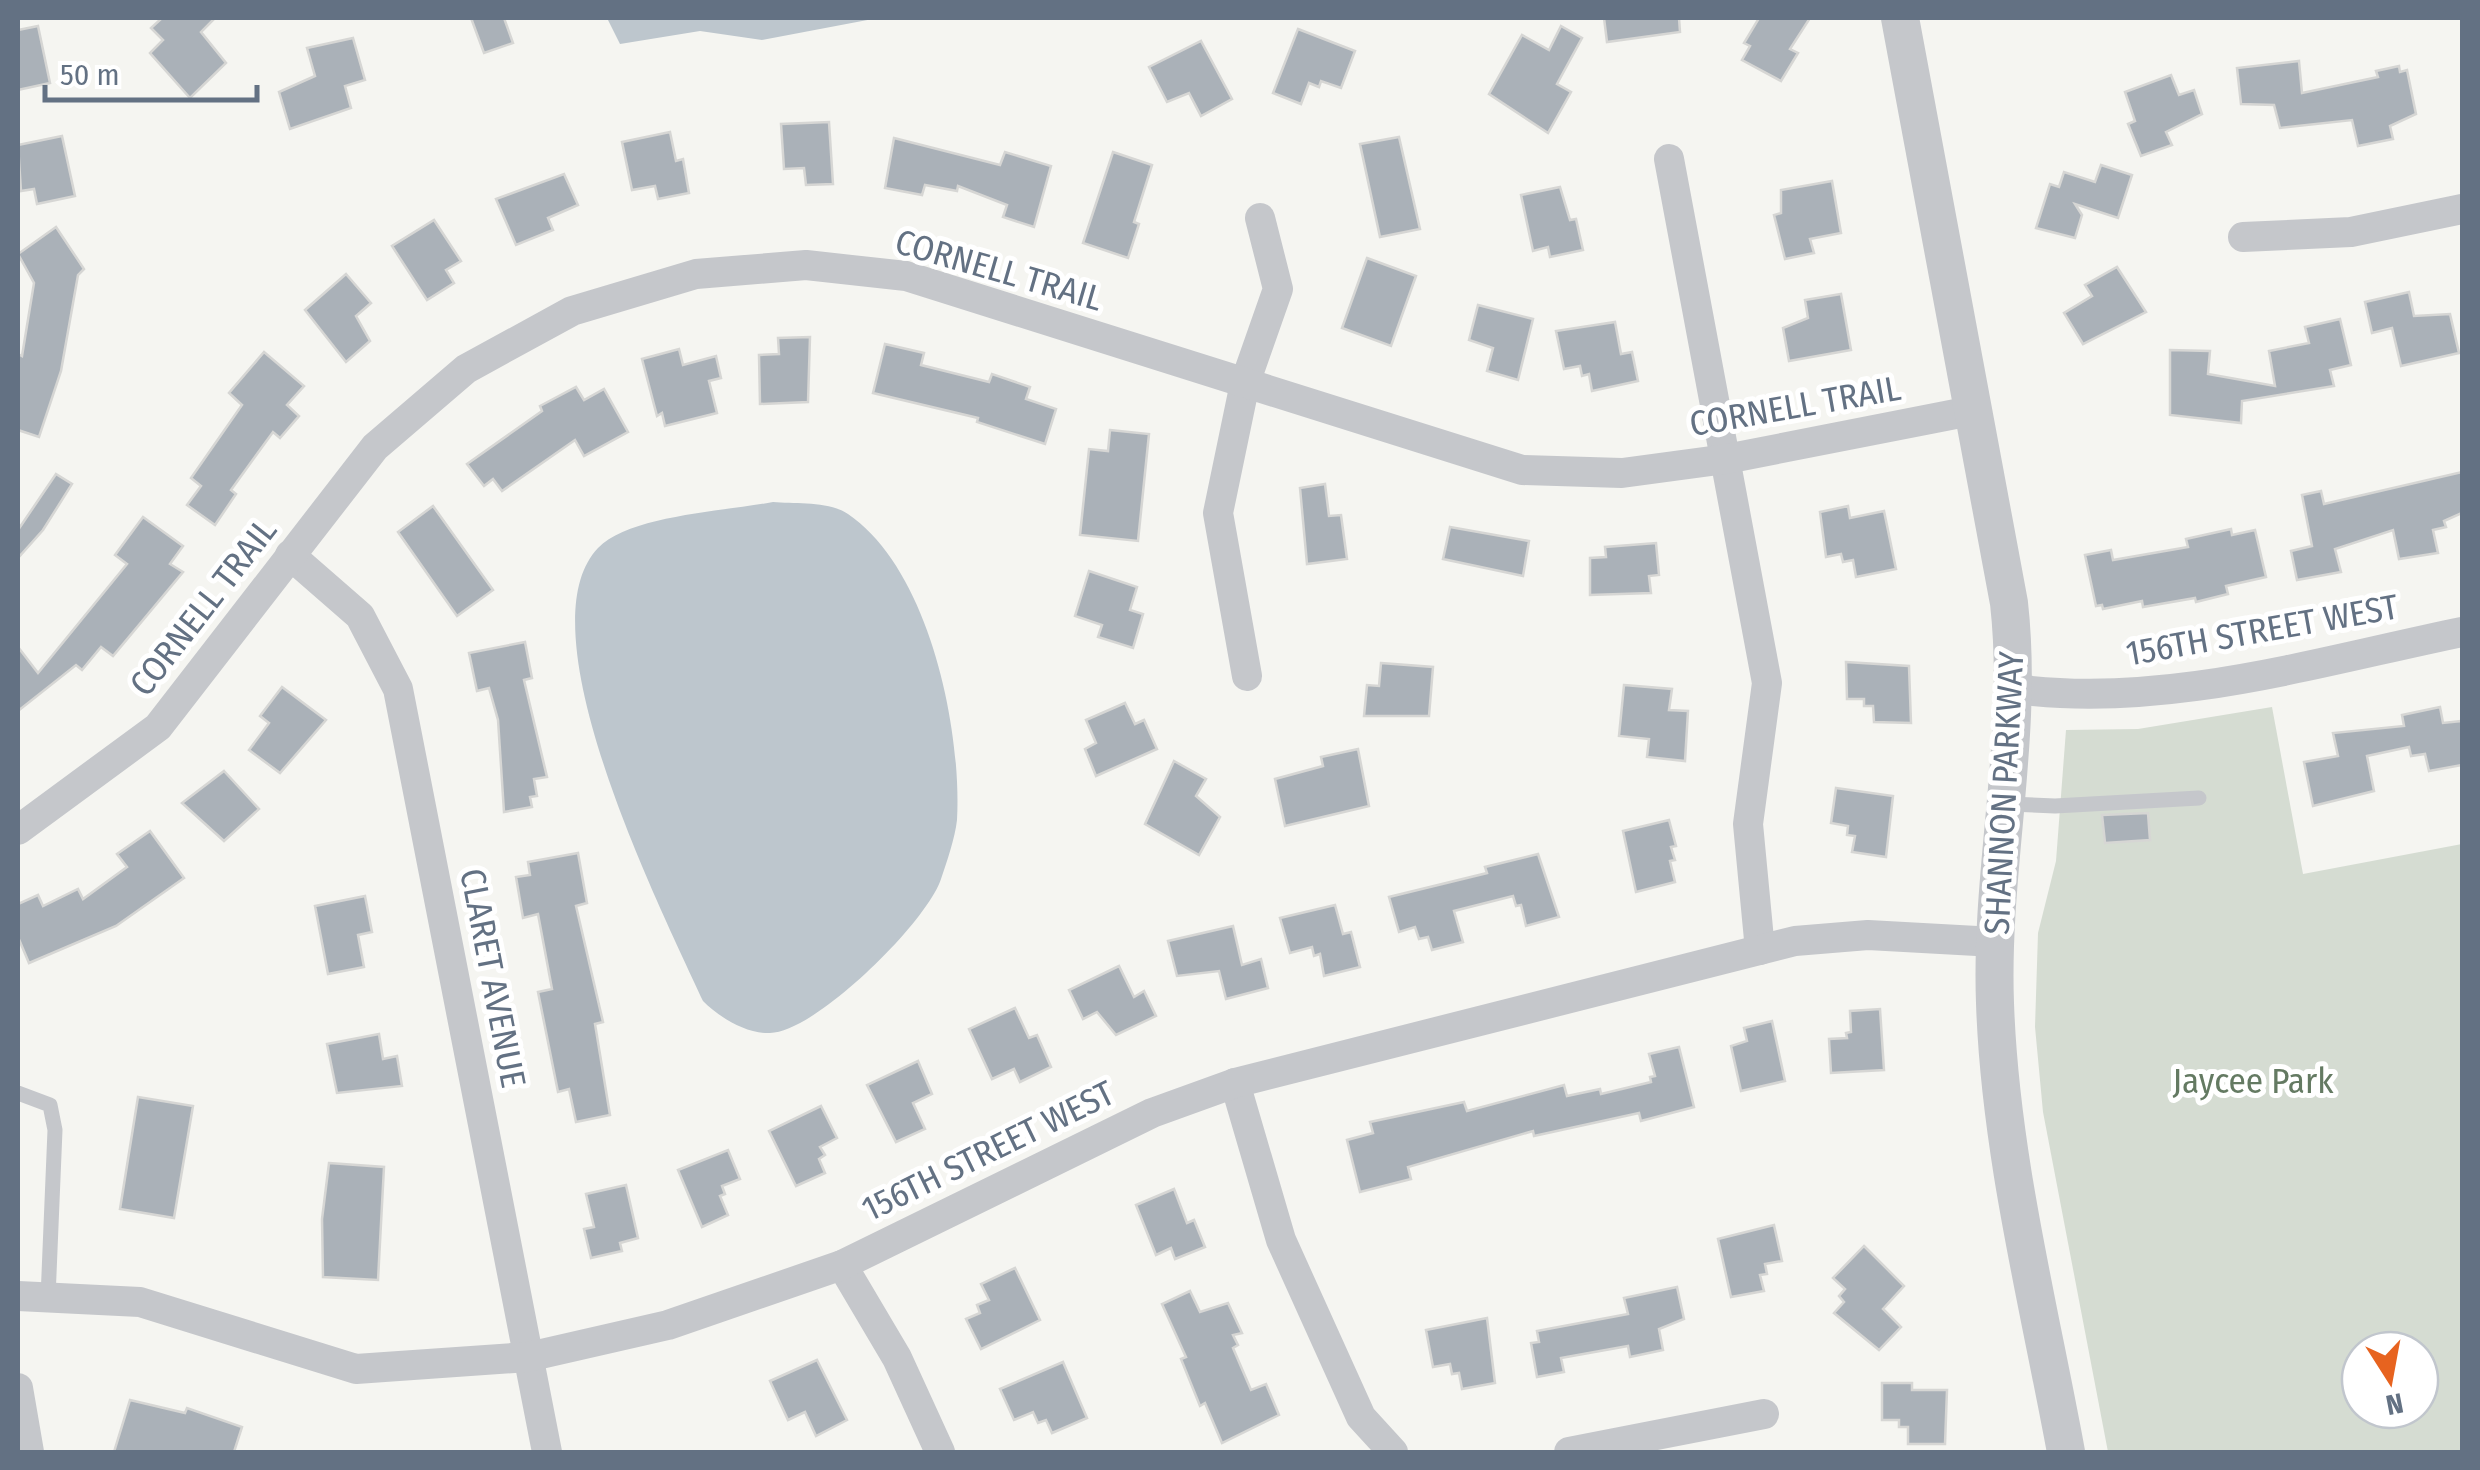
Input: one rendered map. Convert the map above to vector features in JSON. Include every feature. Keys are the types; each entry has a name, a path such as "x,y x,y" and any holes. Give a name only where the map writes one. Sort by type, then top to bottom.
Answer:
{"street":[{"name":"SHANNON PARKWAY","path":"1900,18 2009,602 2015,690 2009,804 1995,942 2000,1082 2066,1452"},
{"path":"1669,159 1767,683 1748,824 1760,950"},
{"path":"2243,237 2351,232 2462,209"},
{"path":"1247,676 1218,512 1245,383 1278,289 1260,218"},
{"name":"CORNELL TRAIL","path":"18,830 158,727 375,448 466,369 572,311 696,274 806,265 906,276 1522,470 1622,473 1726,459 1976,410"},
{"name":"CLARET AVENUE","path":"290,556 360,616 398,689 547,1452"},
{"name":"156TH STREET WEST","path":"2015,690 2068,696 2180,689 2462,632"},
{"name":"156TH STREET WEST","path":"18,1296 140,1302 356,1369 528,1357 668,1325 842,1264 1152,1112 1235,1084 1795,941 1868,935 1995,942"},
{"path":"1235,1084 1281,1240 1361,1417 1394,1452"},
{"path":"842,1264 897,1358 940,1452"},
{"path":"18,1388 29,1452"},
{"path":"1568,1452 1764,1414"}],"lane":[{"path":"2009,804 2055,806 2198,798"},
{"path":"18,1092 50,1105 54,1130 48,1298"}],"green space":[{"name":"Jaycee Park","path":"2272,707 2303,874 2462,844 2462,1452 2108,1452 2043,1112 2035,1027 2038,933 2056,861 2066,730 2138,729"}],"shaded area":[{"path":"607,18 878,18 762,40 700,31 620,44"},
{"path":"773,502 822,505 848,514 876,539 900,572 935,653 946,697 957,783 957,820 941,879 915,921 841,995 790,1028 770,1033 734,1023 703,1001 659,905 606,772 586,704 576,641 578,587 598,548 613,537 655,521"}],"building":[{"path":"162,18 215,18 201,32 226,63 190,98 150,53 163,40 151,28"},
{"path":"471,18 504,18 513,43 484,53"},
{"path":"1604,18 1679,18 1680,32 1607,42"},
{"path":"1759,18 1810,18 1790,49 1798,53 1781,81 1742,60 1750,46 1744,43"},
{"path":"38,26 50,83 18,90 18,30"},
{"path":"1561,26 1582,38 1557,84 1571,92 1548,133 1489,94 1522,35 1549,50"},
{"path":"1298,29 1355,51 1341,88 1321,81 1319,87 1309,83 1301,104 1273,93"},
{"path":"353,38 365,80 345,86 351,108 290,129 279,92 315,76 307,48"},
{"path":"1201,41 1232,99 1201,116 1189,93 1167,102 1149,67"},
{"path":"2299,61 2302,93 2378,77 2376,71 2399,66 2400,72 2407,70 2416,114 2390,126 2393,139 2358,146 2352,120 2280,128 2274,105 2241,104 2237,68"},
{"path":"2171,75 2179,95 2194,90 2202,114 2166,132 2172,145 2141,156 2128,124 2135,121 2125,92"},
{"path":"829,122 833,184 806,185 804,168 784,169 781,124"},
{"path":"670,132 676,161 683,159 689,193 658,199 655,186 632,190 622,142"},
{"path":"62,136 75,196 37,204 34,189 21,191 18,145"},
{"path":"1399,137 1420,229 1380,237 1360,144"},
{"path":"894,138 1000,165 1005,152 1051,166 1034,227 1003,217 1007,205 958,186 957,191 925,185 922,195 885,188"},
{"path":"1113,152 1152,165 1134,222 1139,224 1128,258 1083,243"},
{"path":"2101,165 2132,175 2118,218 2075,204 2082,215 2075,238 2036,228 2050,184 2059,187 2064,172 2095,182"},
{"path":"564,174 578,205 548,218 553,230 516,245 496,199"},
{"path":"1832,181 1841,233 1810,239 1814,253 1785,259 1774,215 1781,213 1781,190"},
{"path":"1560,187 1570,220 1576,219 1583,250 1550,257 1548,247 1533,251 1521,195"},
{"path":"434,220 461,261 446,270 454,283 427,300 392,246"},
{"path":"56,227 84,269 78,275 61,371 39,437 18,430 18,354 22,356 34,283 18,254"},
{"path":"1367,258 1416,276 1391,346 1342,328"},
{"path":"2117,267 2146,312 2083,344 2064,313 2092,296 2085,285"},
{"path":"346,274 371,303 356,316 370,341 346,362 305,310"},
{"path":"2409,292 2414,316 2450,314 2459,353 2401,366 2392,328 2372,333 2365,302"},
{"path":"1841,294 1851,350 1789,361 1783,328 1808,318 1805,300"},
{"path":"1478,305 1533,319 1518,380 1487,371 1493,348 1469,340"},
{"path":"2340,319 2351,365 2330,370 2334,386 2242,401 2241,423 2170,415 2170,350 2210,351 2208,374 2275,386 2269,351 2309,343 2305,327"},
{"path":"1615,322 1621,354 1632,352 1638,381 1592,391 1589,374 1582,376 1580,366 1564,369 1556,331"},
{"path":"810,337 808,402 760,404 759,355 779,354 778,338"},
{"path":"885,344 924,353 921,365 989,382 992,374 1030,387 1026,399 1056,409 1045,444 977,422 978,418 873,393"},
{"path":"679,349 683,365 716,356 721,378 709,381 717,413 665,426 662,413 657,416 642,359"},
{"path":"264,352 304,386 287,405 299,416 280,438 273,432 231,490 236,494 215,525 187,505 201,486 191,478 242,405 229,393"},
{"path":"576,387 584,400 604,389 628,432 584,456 575,440 502,491 493,479 484,486 467,464 542,411 540,406"},
{"path":"1110,430 1149,434 1138,541 1080,535 1089,449 1108,451"},
{"path":"2462,472 2462,513 2444,521 2446,527 2433,530 2438,553 2399,559 2393,530 2335,549 2341,572 2297,580 2291,551 2312,546 2302,495 2321,491 2324,504"},
{"path":"56,474 72,484 43,530 18,558 18,530"},
{"path":"1325,484 1329,516 1341,515 1347,559 1307,564 1300,488"},
{"path":"433,506 493,590 457,616 398,532"},
{"path":"1848,506 1850,518 1884,511 1896,569 1856,577 1853,560 1843,562 1841,554 1826,557 1820,512"},
{"path":"143,517 183,546 170,564 183,572 113,656 101,647 82,670 76,665 18,711 18,647 38,673 127,564 115,555"},
{"path":"1450,527 1529,541 1523,576 1443,559"},
{"path":"2231,529 2232,535 2255,530 2266,577 2226,586 2228,594 2196,602 2195,598 2143,607 2142,601 2103,609 2102,605 2096,606 2085,555 2111,550 2113,560 2188,547 2186,539"},
{"path":"1656,543 1659,575 1649,576 1651,593 1590,595 1590,558 1606,557 1605,547"},
{"path":"1089,571 1137,587 1130,610 1143,614 1133,648 1098,637 1102,625 1075,616"},
{"path":"525,642 532,678 524,680 547,777 534,779 537,796 530,797 532,807 504,812 498,720 489,688 477,691 469,653"},
{"path":"1846,662 1909,666 1911,723 1874,722 1873,706 1864,706 1864,699 1847,699"},
{"path":"1381,663 1433,667 1429,716 1364,716 1367,685 1379,686"},
{"path":"1624,685 1672,689 1669,710 1688,711 1685,761 1647,757 1649,739 1619,736"},
{"path":"282,687 326,720 280,773 249,750 269,723 260,716"},
{"path":"1125,703 1135,724 1144,720 1157,749 1096,776 1085,749 1096,743 1086,720"},
{"path":"2440,707 2443,723 2462,721 2462,765 2429,771 2425,754 2411,756 2409,747 2367,756 2374,791 2313,806 2304,762 2338,756 2333,733 2404,726 2402,715"},
{"path":"1358,749 1369,806 1285,826 1275,779 1323,766 1321,757"},
{"path":"1174,761 1206,779 1196,796 1220,817 1199,855 1145,824"},
{"path":"224,771 259,809 224,841 182,803"},
{"path":"1836,788 1893,796 1886,857 1852,852 1855,836 1847,835 1848,826 1831,823"},
{"path":"2148,813 2150,840 2105,843 2102,815"},
{"path":"1669,820 1676,846 1671,847 1675,860 1670,861 1675,882 1636,892 1623,831"},
{"path":"150,831 184,878 116,926 29,963 18,937 18,904 38,895 43,906 78,889 83,899 127,867 117,854"},
{"path":"578,853 587,903 576,906 603,1022 595,1024 610,1115 576,1122 569,1089 558,1092 538,992 552,989 538,914 523,918 516,877 530,875 528,862"},
{"path":"1538,854 1559,917 1526,926 1521,905 1516,906 1513,896 1454,911 1463,942 1432,950 1428,937 1419,939 1415,927 1399,932 1389,897 1487,873 1485,867"},
{"path":"365,896 372,932 358,935 364,967 328,974 315,906"},
{"path":"1335,905 1343,934 1351,932 1360,967 1324,976 1320,954 1314,956 1312,947 1290,953 1280,918"},
{"path":"1233,926 1242,965 1261,959 1268,988 1226,999 1219,971 1177,976 1168,941"},
{"path":"1119,966 1134,997 1144,991 1156,1016 1116,1035 1097,1012 1083,1019 1069,990"},
{"path":"1015,1008 1029,1038 1037,1035 1051,1067 1020,1082 1014,1069 992,1079 969,1029"},
{"path":"1880,1009 1884,1070 1831,1073 1829,1039 1847,1038 1846,1033 1851,1032 1850,1011"},
{"path":"1772,1021 1785,1081 1741,1091 1731,1046 1747,1041 1744,1028"},
{"path":"379,1034 383,1059 397,1056 402,1086 337,1093 327,1044"},
{"path":"1679,1047 1694,1107 1641,1121 1639,1113 1534,1136 1533,1131 1408,1167 1411,1179 1360,1192 1347,1140 1373,1133 1370,1122 1464,1102 1467,1111 1564,1085 1567,1096 1600,1089 1601,1094 1651,1082 1650,1077 1655,1076 1649,1054"},
{"path":"918,1061 932,1094 913,1103 925,1129 896,1142 867,1085"},
{"path":"138,1097 193,1106 174,1218 120,1209"},
{"path":"821,1106 837,1138 820,1147 825,1155 819,1159 825,1173 796,1186 769,1131"},
{"path":"728,1150 740,1179 722,1186 725,1194 720,1196 728,1215 702,1227 678,1170"},
{"path":"329,1163 384,1167 378,1280 323,1277 322,1219"},
{"path":"626,1185 638,1238 620,1243 622,1251 591,1258 584,1229 594,1227 586,1194"},
{"path":"1174,1189 1187,1223 1194,1220 1205,1247 1175,1259 1171,1248 1156,1255 1136,1205"},
{"path":"1774,1225 1782,1261 1765,1264 1767,1274 1760,1275 1764,1291 1731,1297 1718,1239"},
{"path":"1864,1246 1904,1286 1883,1309 1901,1327 1879,1350 1834,1313 1844,1302 1839,1296 1845,1289 1833,1278"},
{"path":"1015,1268 1040,1320 981,1349 966,1319 980,1313 977,1305 989,1300 981,1284"},
{"path":"1677,1287 1684,1319 1659,1329 1663,1350 1630,1357 1628,1346 1561,1358 1564,1372 1537,1377 1531,1343 1539,1342 1537,1331 1628,1314 1624,1298"},
{"path":"1190,1291 1200,1312 1228,1303 1242,1333 1233,1335 1238,1345 1233,1348 1251,1390 1266,1384 1279,1415 1222,1443 1205,1403 1200,1406 1181,1359 1186,1357 1162,1304"},
{"path":"1487,1318 1495,1383 1462,1389 1459,1373 1452,1374 1450,1364 1433,1367 1426,1330"},
{"path":"817,1360 847,1420 816,1436 805,1412 788,1420 770,1381"},
{"path":"1063,1362 1087,1418 1052,1433 1046,1420 1038,1423 1033,1412 1014,1420 1000,1389"},
{"path":"1882,1383 1912,1383 1912,1390 1947,1390 1945,1444 1908,1444 1908,1427 1899,1427 1899,1420 1882,1420"},
{"path":"130,1400 185,1413 187,1408 242,1427 234,1452 114,1452"}]}
